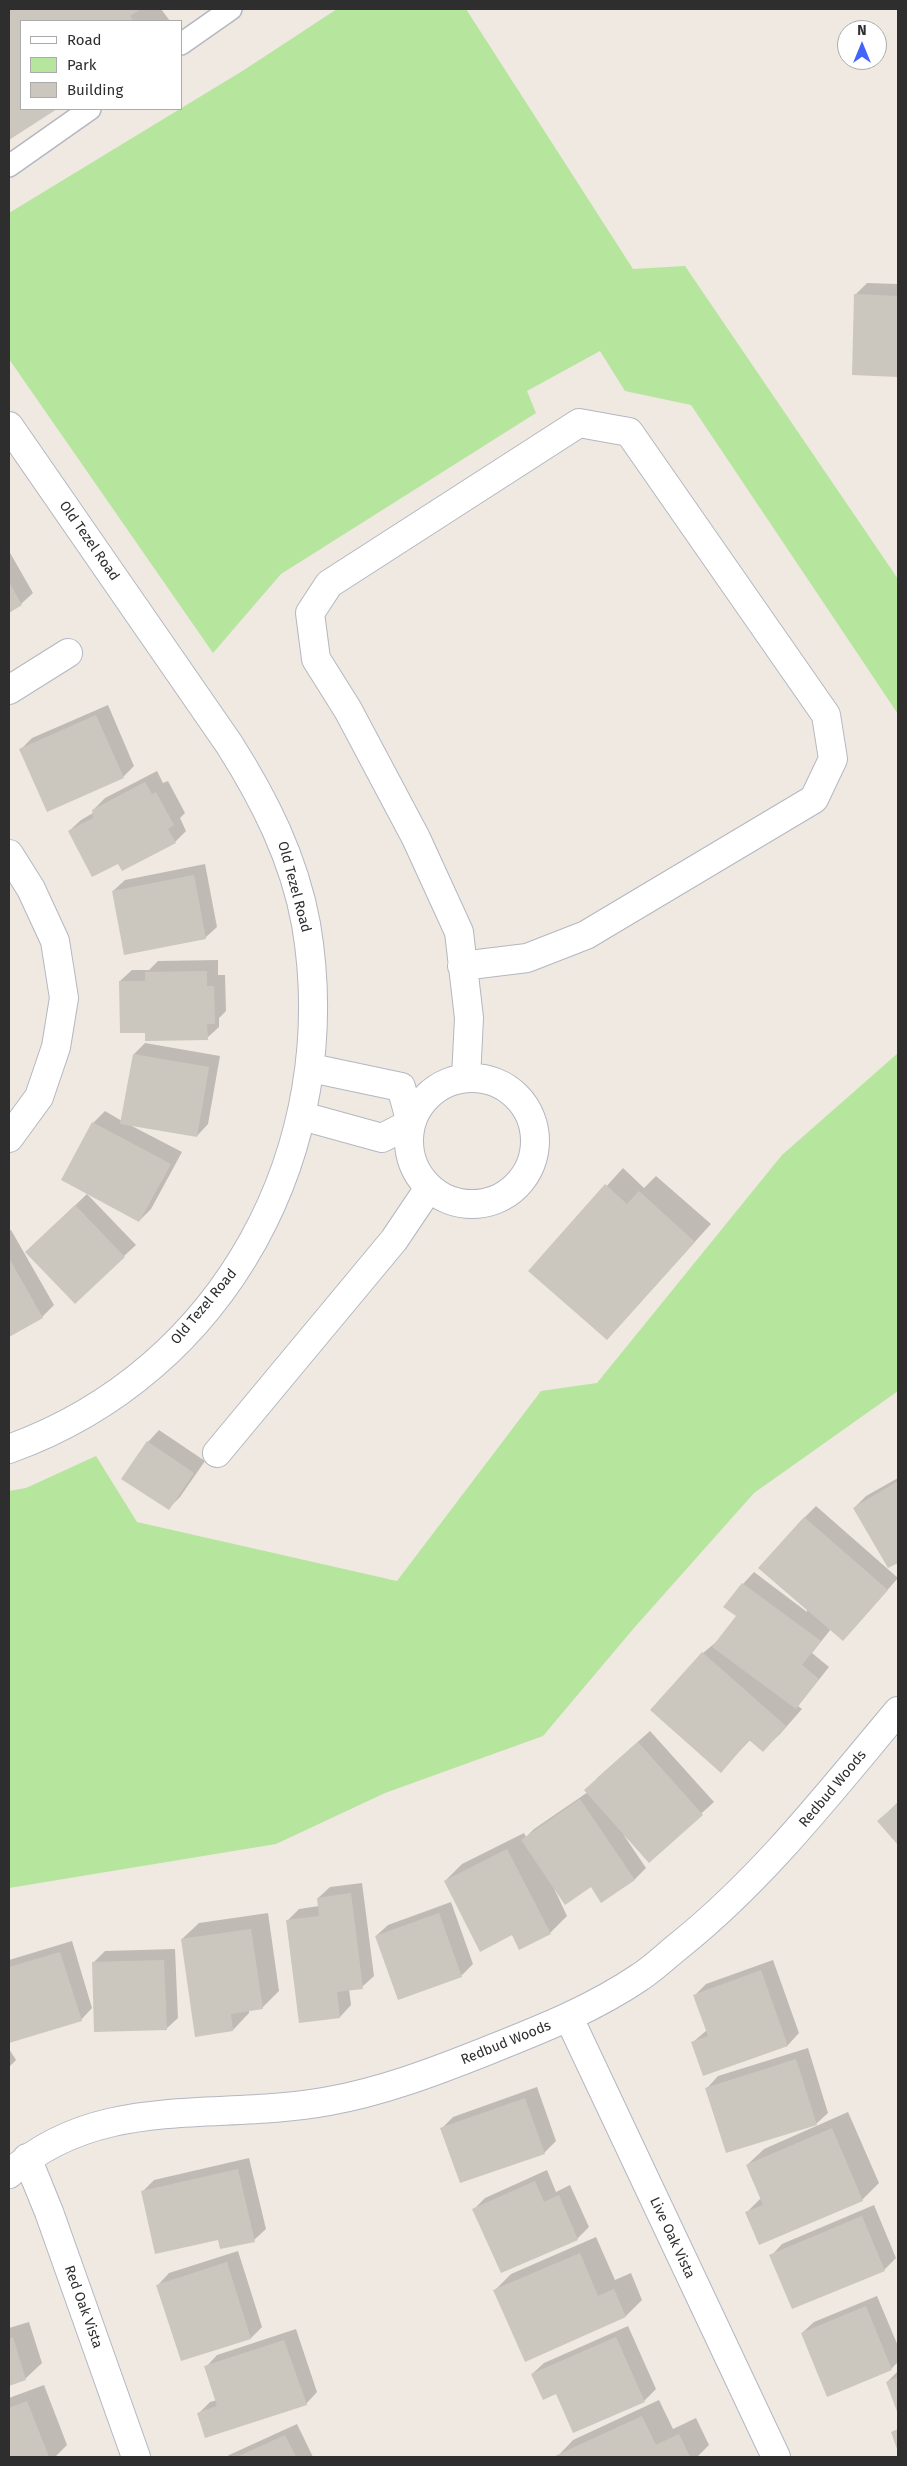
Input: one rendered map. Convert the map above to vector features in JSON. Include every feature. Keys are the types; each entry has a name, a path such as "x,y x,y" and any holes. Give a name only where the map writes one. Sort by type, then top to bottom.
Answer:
{"street":[{"path":"462,966 527,958 586,935 814,799 833,759 826,714 629,432 579,423 329,584 310,613 316,659 348,710 416,838 459,932 462,966 469,1018 466,1078"},
{"name":"Old Tezel Road","path":"9,426 229,744 255,785 277,828 306,922 312,970 314,1020 311,1068 302,1116 278,1191 252,1243 220,1292 189,1330 154,1364 115,1394 74,1420 30,1442 9,1449"},
{"path":"9,690 68,653"},
{"path":"9,854 31,889 55,941 64,998 56,1048 39,1097 9,1138"},
{"path":"302,1116 382,1138 410,1123 420,1103 436,1089 455,1080 477,1078 498,1083 516,1095 529,1112 535,1132 535,1154 527,1173 514,1189 496,1200 476,1204 456,1203 437,1195 429,1188 422,1181 412,1163 408,1143 410,1123 401,1088 311,1068"},
{"path":"217,1453 394,1240 429,1188"},
{"name":"Redbud Woods","path":"18,2166 68,2135 113,2120 328,2102 382,2088 441,2069 569,2018 640,1977 747,1887 801,1828 898,1711"},
{"name":"Live Oak Vista","path":"569,2018 776,2457"},
{"name":"Red Oak Vista","path":"18,2166 49,2212 136,2457"}],"lane":[{"path":"182,43 231,9"},
{"path":"9,166 89,110"}],"green space":[{"path":"337,9 466,9 633,269 685,266 898,579 898,714 691,405 625,391 600,351 527,391 536,413 281,574 213,653 9,359 9,213 178,110 182,110 182,108"},
{"path":"898,1053 898,1391 754,1493 634,1628 543,1736 385,1793 276,1844 9,1888 9,1491 26,1488 96,1456 137,1522 397,1581 541,1391 597,1383 782,1155"}],"building":[{"path":"10,9 141,9 130,16 133,20 20,20 20,110 55,110 9,140"},
{"path":"854,294 898,296 898,377 852,375"},
{"path":"9,582 22,605 9,613"},
{"path":"96,715 124,778 47,812 19,749"},
{"path":"145,782 152,794 156,792 174,825 168,829 176,843 122,871 118,864 92,877 68,831 93,818 92,810"},
{"path":"194,875 206,939 124,955 112,891"},
{"path":"207,971 207,986 214,986 215,1024 207,1024 208,1040 145,1041 145,1033 120,1033 119,981 145,981 145,972"},
{"path":"133,1054 209,1067 197,1137 120,1124"},
{"path":"92,1122 171,1164 139,1222 61,1180"},
{"path":"605,1184 627,1204 639,1191 695,1242 607,1340 528,1271"},
{"path":"75,1205 125,1257 75,1304 25,1252"},
{"path":"9,1258 43,1318 9,1337"},
{"path":"147,1441 194,1473 169,1510 121,1479"},
{"path":"898,1481 898,1563 888,1568 853,1508"},
{"path":"804,1517 888,1590 843,1641 758,1568"},
{"path":"742,1583 821,1641 802,1665 819,1679 796,1709 712,1647 736,1616 723,1607"},
{"path":"702,1652 786,1726 763,1752 749,1740 721,1773 650,1710"},
{"path":"638,1742 703,1815 649,1863 584,1790"},
{"path":"580,1799 635,1880 601,1903 591,1887 565,1905 521,1840"},
{"path":"898,1803 898,1845 877,1821"},
{"path":"507,1849 551,1934 519,1950 512,1935 480,1952 444,1881"},
{"path":"351,1893 363,1989 337,1992 340,2018 299,2023 286,1920 319,1916 317,1898"},
{"path":"439,1913 462,1977 398,2000 375,1936"},
{"path":"251,1929 263,2009 231,2014 233,2031 195,2037 181,1939"},
{"path":"60,1952 82,2021 9,2043 9,1967"},
{"path":"164,1960 167,2030 94,2032 92,1962"},
{"path":"761,1970 788,2046 703,2076 691,2042 708,2036 693,1995"},
{"path":"796,2059 817,2125 726,2153 705,2088"},
{"path":"525,2098 545,2154 460,2183 440,2128"},
{"path":"832,2128 863,2201 759,2245 745,2212 763,2205 746,2165"},
{"path":"238,2169 255,2242 220,2249 218,2240 155,2254 141,2191"},
{"path":"535,2181 544,2202 559,2195 578,2240 501,2273 472,2209"},
{"path":"862,2216 885,2271 792,2309 769,2255"},
{"path":"580,2253 598,2296 614,2289 626,2317 525,2362 493,2290"},
{"path":"227,2262 251,2339 181,2361 156,2285"},
{"path":"866,2306 892,2370 827,2397 801,2333"},
{"path":"13,2337 26,2380 9,2386 9,2339"},
{"path":"616,2337 645,2402 573,2433 556,2394 543,2400 531,2374"},
{"path":"284,2340 307,2405 205,2438 197,2413 217,2406 204,2366"},
{"path":"898,2377 898,2414 886,2382"},
{"path":"27,2401 49,2457 9,2457 9,2408"},
{"path":"642,2416 656,2445 679,2434 690,2457 553,2457"},
{"path":"898,2429 898,2452 891,2432"},
{"path":"285,2435 296,2457 237,2457"}]}
